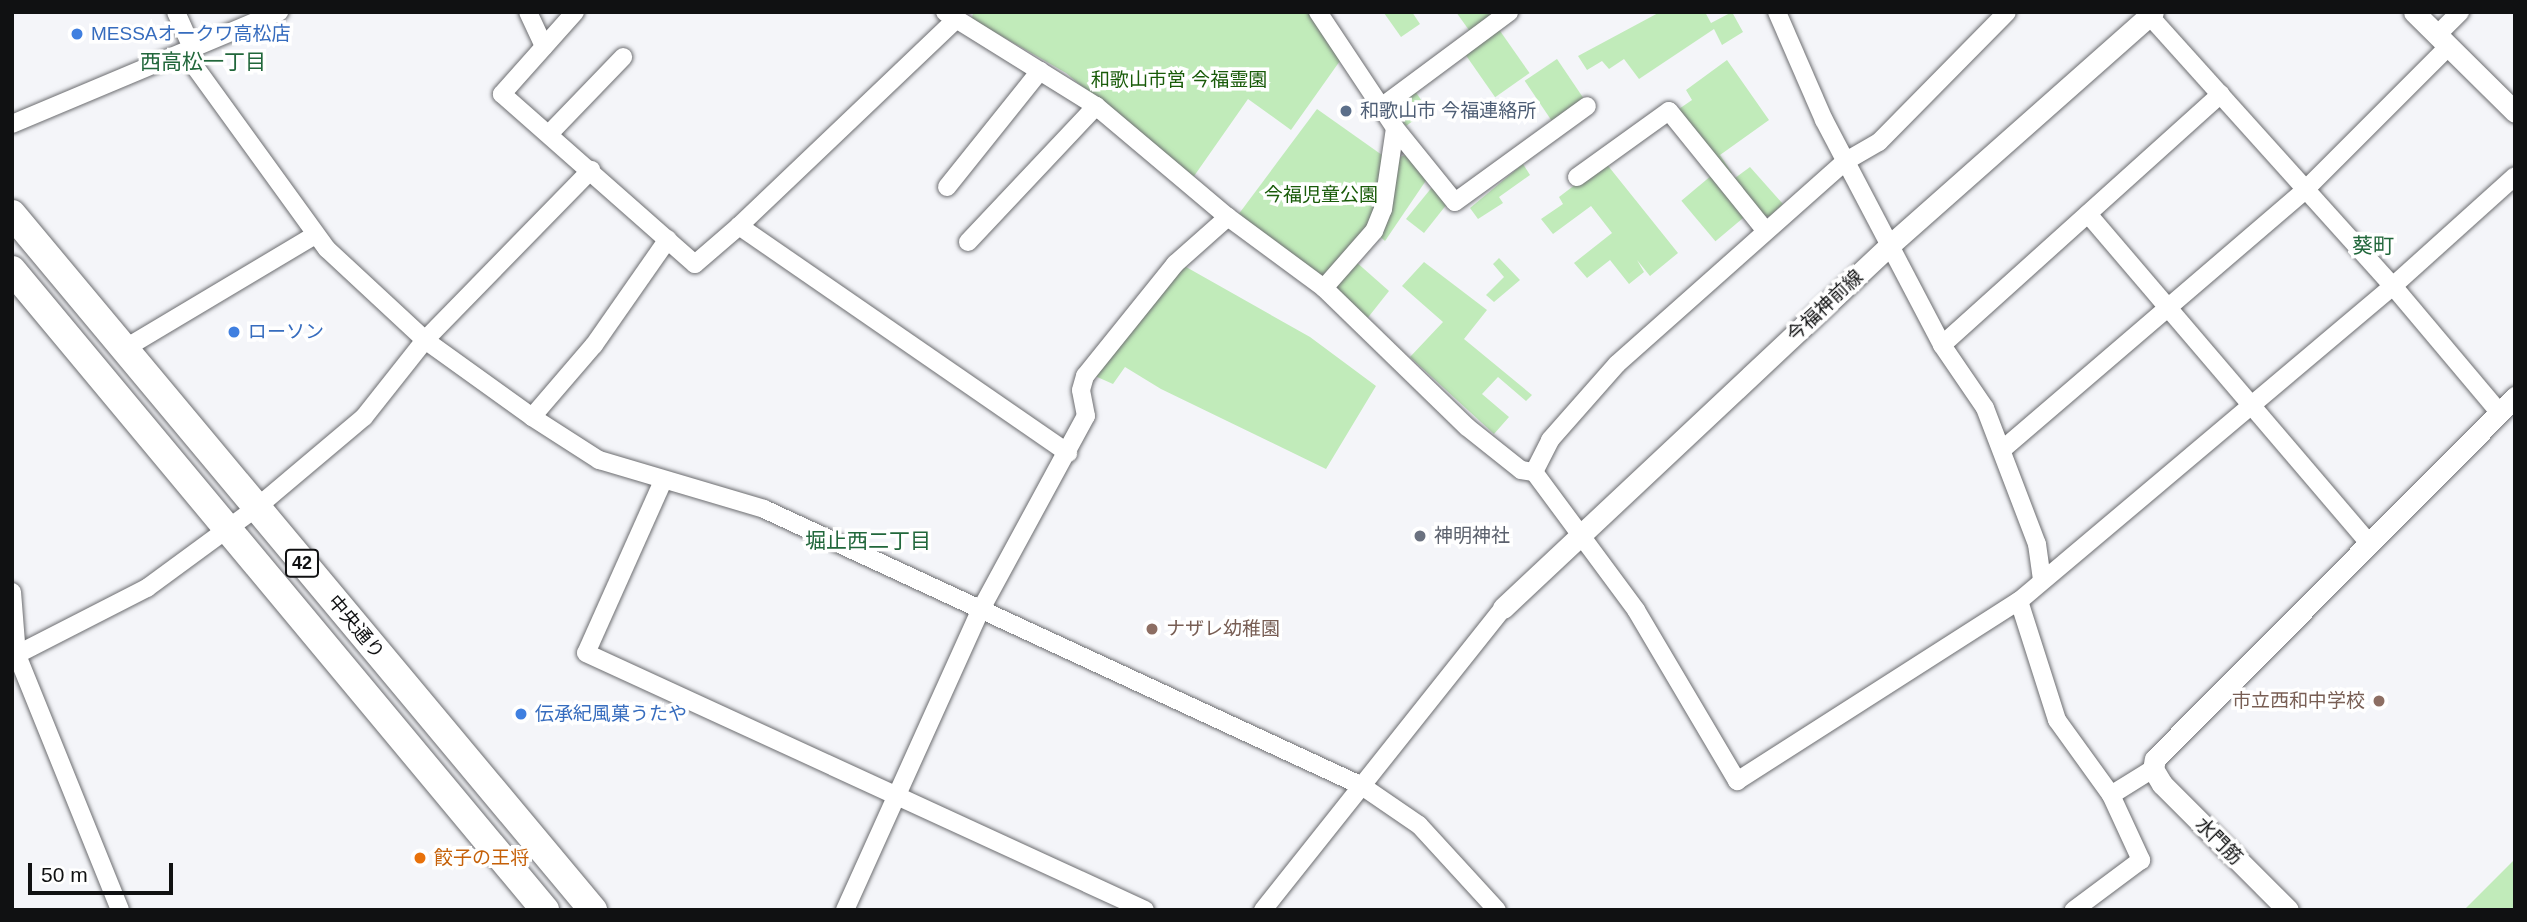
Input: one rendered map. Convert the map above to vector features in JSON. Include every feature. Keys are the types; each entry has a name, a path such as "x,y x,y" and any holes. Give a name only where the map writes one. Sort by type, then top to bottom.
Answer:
{"highway":[{"name":"中央通り","path":"12,214 593,910"},
{"name":"中央通り","path":"12,270 545,910"}],"street":[{"path":"176,12 189,52 315,235 425,340 532,417 599,460 764,509 1362,786 1419,825 1496,910"},
{"path":"12,124 279,12"},
{"path":"528,12 544,47"},
{"path":"575,12 502,94 695,264 739,226 951,15 1096,106 1228,217 1324,288 1467,427 1521,470 1534,472 1636,610 1737,781 2019,601 2393,286 2515,176"},
{"path":"1318,12 1384,105 1395,128 1455,202 1587,106"},
{"path":"1384,105 1509,12"},
{"path":"1777,12 1846,161 1942,345 1984,408 2003,449 2037,544 2042,580"},
{"path":"1534,472 1550,440 1617,364 1846,161 1879,142 2007,12"},
{"path":"2414,12 2513,107"},
{"path":"2003,449 2306,189 2443,41 2460,12"},
{"path":"2150,13 2393,286 2499,412"},
{"name":"今福神前線","path":"1503,608 1890,245 2150,13"},
{"path":"549,134 623,57"},
{"path":"947,187 1040,71"},
{"path":"1942,345 2221,94"},
{"path":"968,242 1096,106"},
{"path":"1577,177 1669,111 1766,231"},
{"path":"1324,288 1374,231 1383,209 1395,128"},
{"path":"15,656 147,589 256,508 364,417 425,340 591,170"},
{"path":"2088,214 2254,403 2368,541"},
{"path":"845,910 980,611 1086,416 1081,390 1085,376 1175,264 1228,217"},
{"path":"739,226 1068,453"},
{"path":"124,349 315,235"},
{"path":"532,417 594,345 668,239"},
{"path":"2111,795 2153,769 2164,748 2368,541 2515,397"},
{"path":"663,481 586,653 1145,910"},
{"path":"12,592 15,656 120,910"},
{"path":"2019,601 2057,720 2111,795 2141,860 2074,910"},
{"path":"1263,910 1503,608"},
{"name":"水門筋","path":"2153,769 2162,783 2288,910"}],"green space":[{"name":"和歌山市営 今福霊園","path":"973,12 1308,12 1342,58 1291,130 1248,99 1192,179 1066,73 972,19"},
{"path":"1412,12 1420,24 1401,37 1384,13"},
{"path":"1456,12 1491,12 1494,17 1471,33"},
{"path":"1660,12 1705,12 1711,23 1732,12 1743,32 1722,45 1714,29 1639,79 1624,59 1609,69 1602,61 1587,70 1578,56"},
{"path":"1498,28 1530,73 1495,97 1464,52"},
{"path":"1557,59 1584,99 1552,121 1525,81"},
{"path":"1727,60 1769,120 1720,155 1732,173 1728,176 1676,111 1692,100 1686,90"},
{"path":"1415,91 1428,110 1406,126 1398,114 1401,101"},
{"name":"今福児童公園","path":"1317,109 1382,155 1379,213 1321,278 1238,215"},
{"path":"1406,155 1427,179 1385,241 1377,234 1396,158"},
{"path":"1605,162 1678,253 1650,276 1637,260 1644,272 1629,284 1610,260 1587,278 1574,263 1612,233 1591,206 1553,234 1541,219 1563,204 1559,197"},
{"path":"1523,164 1530,175 1499,197 1503,203 1478,219 1470,208"},
{"path":"1750,167 1783,204 1770,216 1761,216 1731,181"},
{"path":"1712,175 1746,216 1715,241 1681,201"},
{"path":"1433,186 1447,204 1424,233 1406,219"},
{"path":"1499,258 1520,280 1494,302 1486,295 1504,277 1493,264"},
{"path":"1355,261 1389,291 1366,320 1334,290"},
{"path":"1424,262 1487,310 1464,339 1532,395 1526,401 1498,377 1482,394 1509,417 1494,434 1410,357 1443,322 1402,286"},
{"path":"1179,263 1310,337 1376,386 1326,469 1161,389 1125,367 1113,384 1095,376"},
{"path":"2515,859 2515,910 2464,910"}],"place":[{"name":"MESSAオークワ高松店","path":"77,34"},
{"name":"和歌山市 今福連絡所","path":"1346,111"},
{"name":"ローソン","path":"234,332"},
{"name":"神明神社","path":"1420,536"},
{"name":"ナザレ幼稚園","path":"1152,629"},
{"name":"市立西和中学校","path":"2379,701"},
{"name":"伝承紀風菓うたや","path":"521,714"},
{"name":"餃子の王将","path":"420,858"}],"district":[{"name":"西高松一丁目","path":"203,62"},
{"name":"葵町","path":"2373,246"},
{"name":"堀止西二丁目","path":"868,541"}]}
